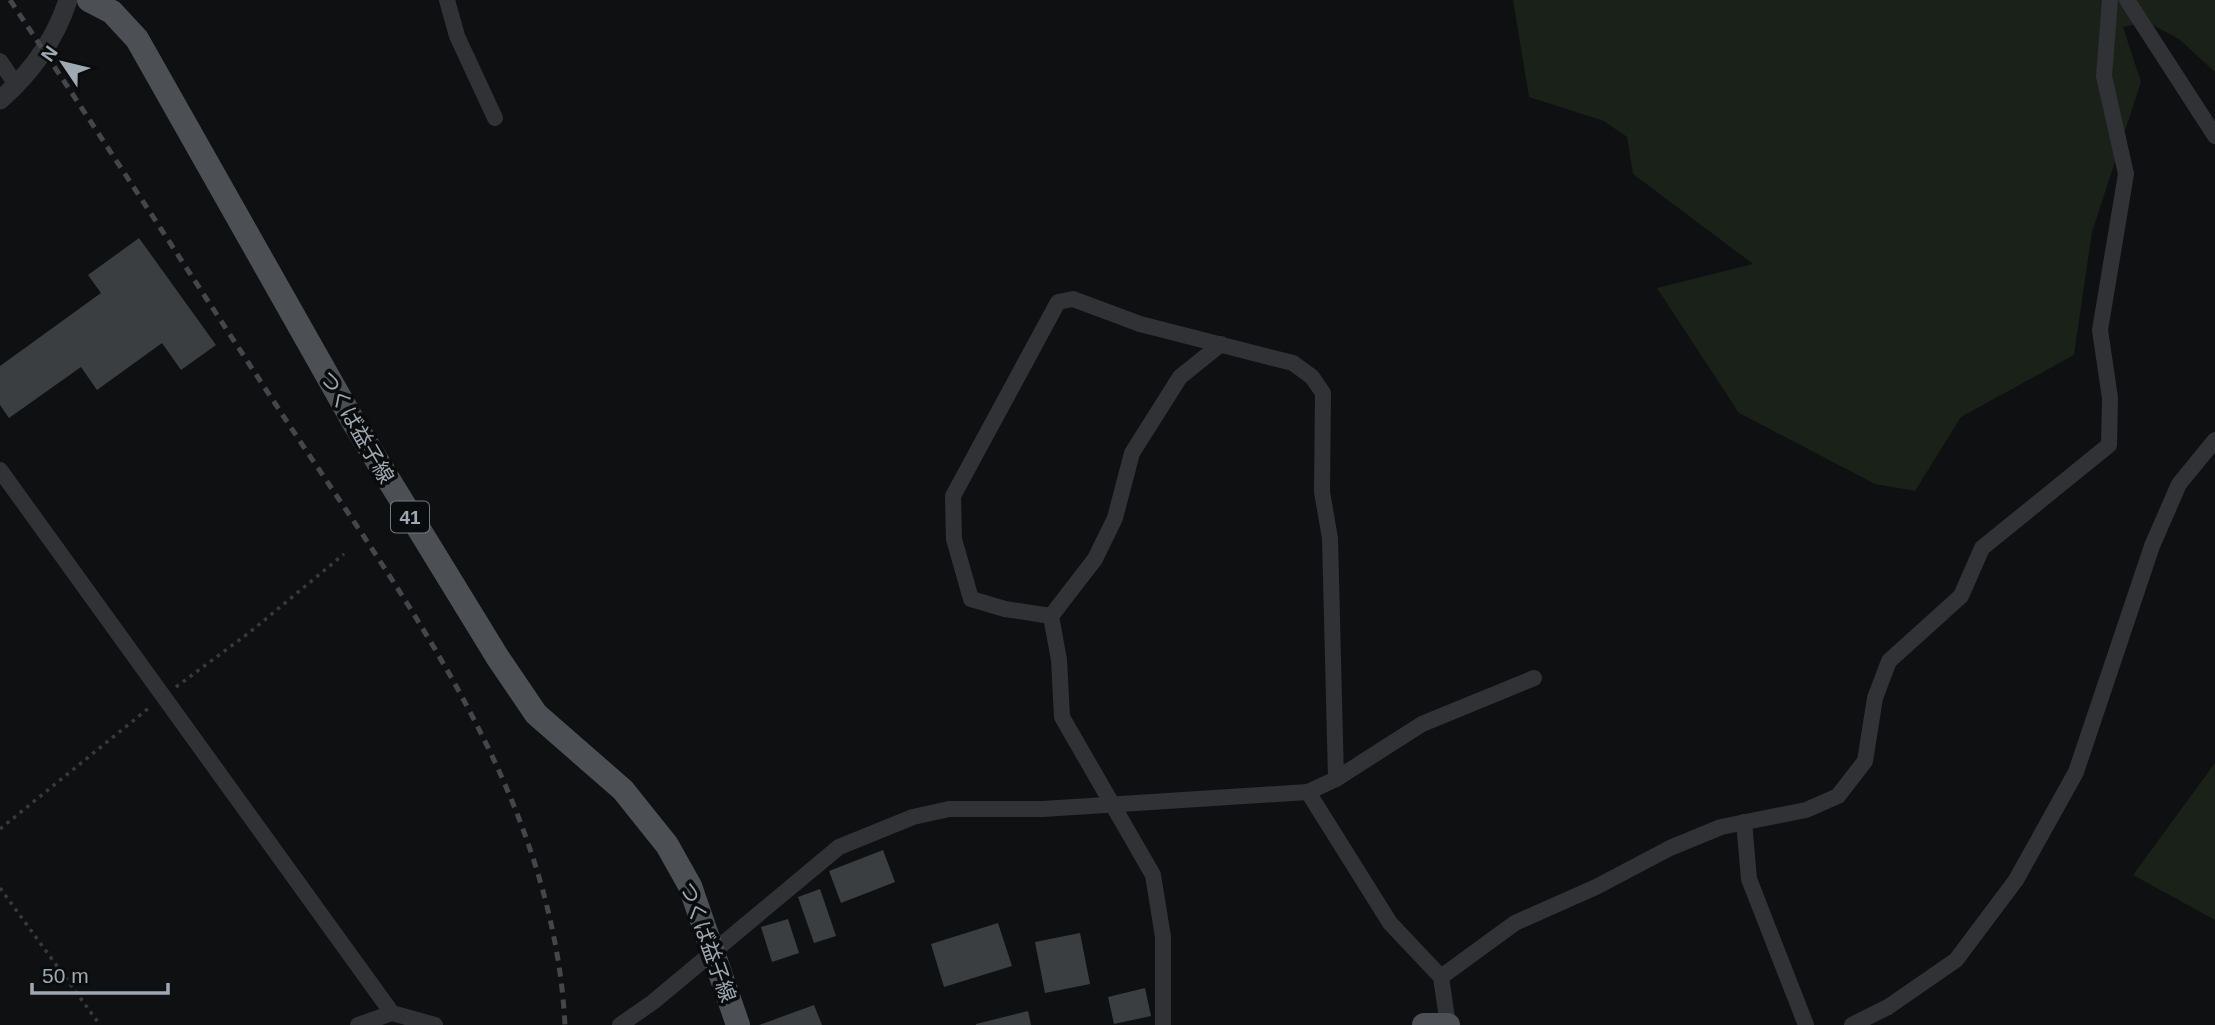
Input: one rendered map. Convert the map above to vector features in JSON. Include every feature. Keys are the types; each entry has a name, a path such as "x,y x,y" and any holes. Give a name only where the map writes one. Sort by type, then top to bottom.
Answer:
{"main road":[{"name":"つくば益子線","path":"89,0 111,12 137,39 357,428 536,714 623,790 660,835 691,886 738,1025"},
{"path":"1424,1025 1448,1025"}],"street":[{"path":"0,100 17,86 45,52 68,0"},
{"path":"447,0 457,36 495,118"},
{"path":"1441,977 1515,923 1596,887 1670,848 1721,827 1806,810 1838,796 1865,761 1875,698 1889,661 1961,596 1982,548 2109,445 2110,398 2100,330 2126,174 2105,76 2110,0"},
{"path":"2127,0 2215,136"},
{"path":"0,61 17,86"},
{"path":"1051,616 1005,609 971,599 954,539 953,496 1058,302 1073,299 1140,324 1293,363 1312,377 1323,393 1322,492 1330,538 1336,779"},
{"path":"1163,1025 1163,937 1153,875 1062,718 1059,660 1051,616 1095,559 1115,518 1132,453 1166,398 1180,377 1222,344"},
{"path":"1852,1025 1888,1007 1956,960 2016,880 2076,772 2152,546 2179,484 2215,440"},
{"path":"0,470 392,1013"},
{"path":"620,1025 715,951 839,847 913,817 950,809 1043,809 1110,803 1185,802 1308,792 1336,779 1422,724 1534,678"},
{"path":"1308,792 1390,923 1441,977 1448,1025"},
{"path":"1744,822 1749,879 1806,1025"},
{"path":"358,1025 392,1013 435,1025"}],"path":[{"path":"0,829 162,697 250,632 344,554"},
{"path":"0,888 100,1025"}],"shaded area":[{"path":"1513,0 2215,0 2215,72 2179,39 2147,22 2123,27 2141,82 2092,232 2074,355 1961,417 1915,491 1875,484 1739,413 1657,288 1753,264 1633,174 1627,137 1604,121 1529,97"},
{"path":"2215,763 2215,920 2133,875"}],"building":[{"path":"139,238 216,345 181,370 162,343 97,390 81,367 9,418 0,405 0,366 101,293 88,275"},
{"path":"883,850 895,882 841,903 829,871"},
{"path":"820,889 836,936 814,943 798,897"},
{"path":"788,919 799,953 772,962 761,927"},
{"path":"998,923 1012,966 944,987 931,944"},
{"path":"1080,933 1090,984 1045,993 1035,942"},
{"path":"1145,988 1151,1016 1114,1024 1108,997"},
{"path":"814,1005 822,1025 759,1025"},
{"path":"1028,1011 1031,1025 976,1025 976,1024"}],"railway":[{"path":"10,0 375,553 464,701 502,778 533,857 554,939 565,1025"}]}
